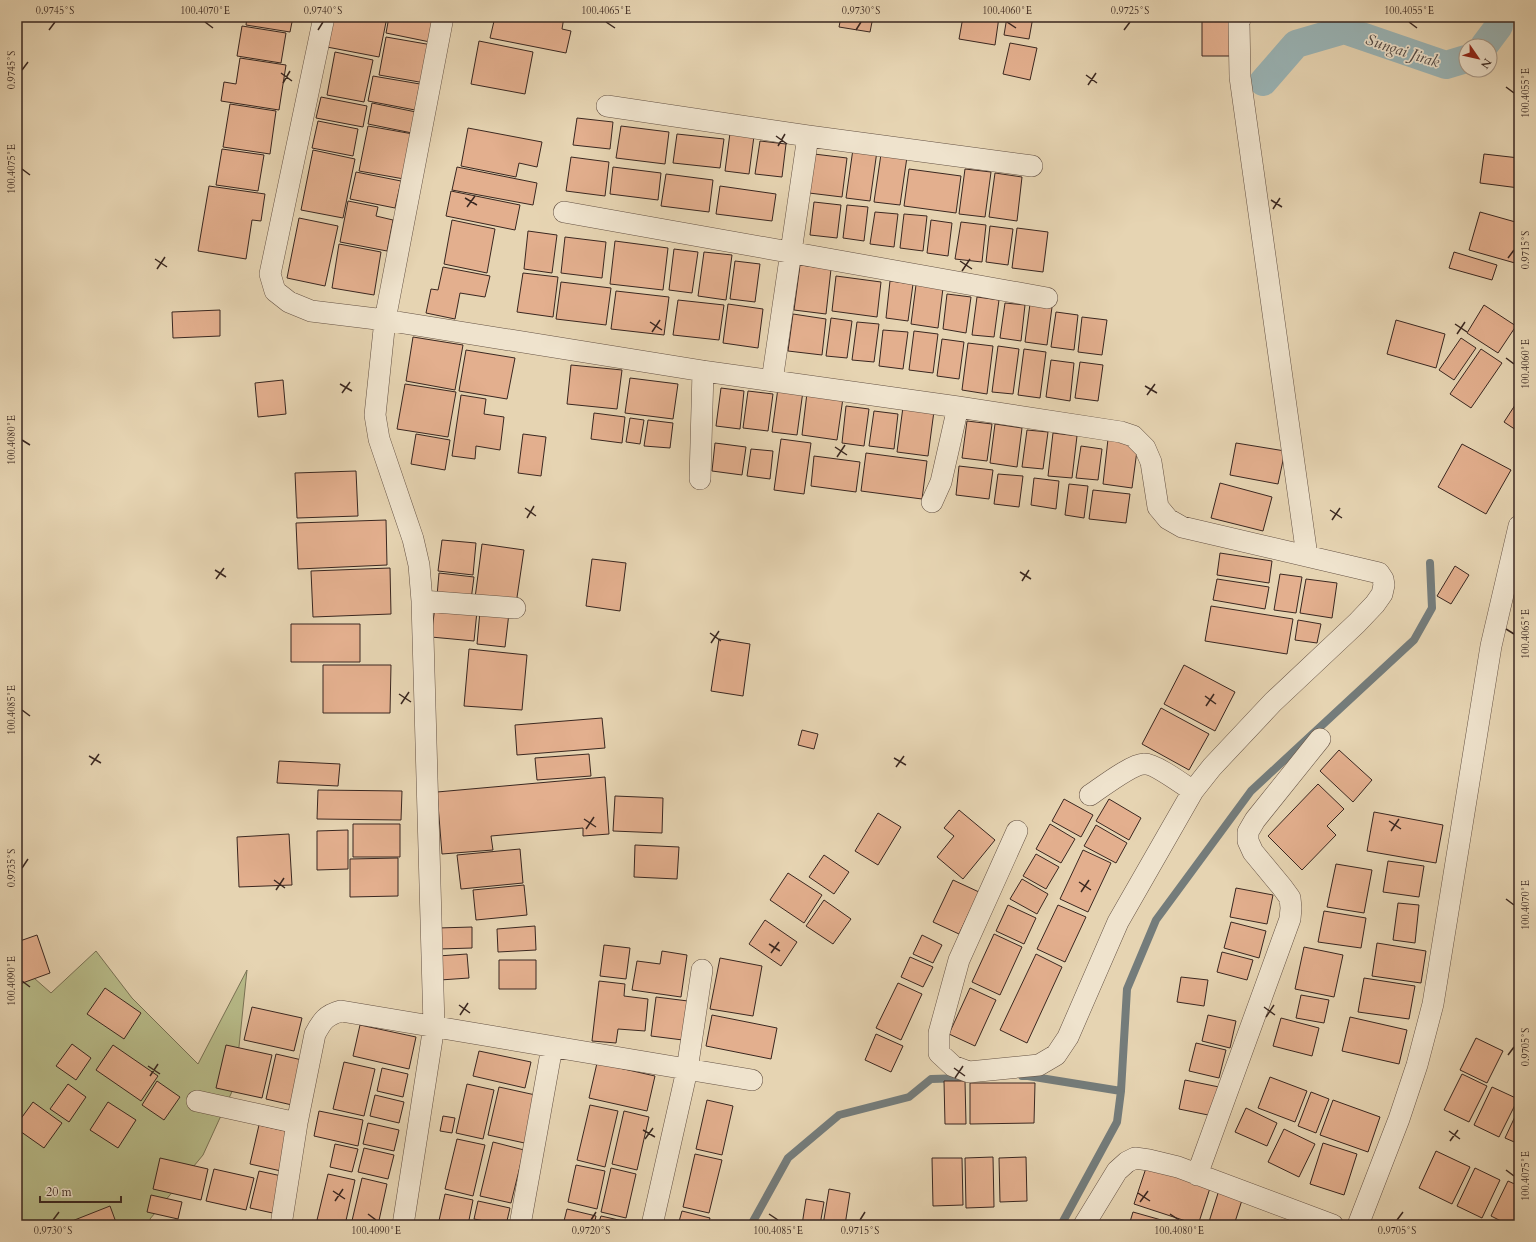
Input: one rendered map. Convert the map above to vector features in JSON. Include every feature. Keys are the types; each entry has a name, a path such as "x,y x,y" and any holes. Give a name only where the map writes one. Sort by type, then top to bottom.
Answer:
{"street":[{"path":"324,17 270,274 276,291 288,302 311,311 385,320 703,371 958,407 1121,432 1132,436 1145,448 1151,462 1158,507 1168,519 1182,526 1379,573 1383,579 1384,585 1382,594 1357,623 1268,708 1212,767 1193,791 1118,922 1068,1037 1056,1055 1039,1065 969,1072 953,1066 939,1053 939,1033 959,960 1017,831"},
{"path":"403,1225 434,1026 422,601 418,559 413,539 379,439 375,415 385,320 443,17"},
{"path":"1242,17 1239,22 1240,77 1307,556"},
{"path":"607,106 808,136 1032,166"},
{"path":"772,381 808,136"},
{"path":"564,212 1047,298"},
{"path":"700,479 703,371"},
{"path":"932,502 942,482 958,407"},
{"path":"1358,1225 1399,1119 1417,1065 1433,1004 1491,646 1519,526"},
{"path":"422,601 515,608"},
{"path":"1197,1175 1290,919 1290,898 1253,852 1248,841 1248,832 1255,820 1320,739"},
{"path":"1090,795 1135,766 1146,764 1157,768 1193,791"},
{"path":"652,1225 687,1070 702,970"},
{"path":"281,1225 297,1123 315,1034 322,1022 331,1014 341,1011 752,1080"},
{"path":"520,1225 552,1046"},
{"path":"196,1101 297,1123"},
{"path":"1084,1225 1117,1171 1126,1162 1136,1158 1178,1167 1333,1225"}],"green space":[{"path":"96,951 132,998 198,1064 247,970 235,1085 203,1155 150,1219 151,1225 17,1225 17,963 51,993"}],"building":[{"path":"247,17 293,17 290,32 246,25"},
{"path":"333,17 387,17 379,57 327,47"},
{"path":"389,17 434,17 430,42 386,33"},
{"path":"495,17 564,17 562,29 571,31 566,53 490,38"},
{"path":"776,17 799,17 798,20"},
{"path":"841,17 873,17 870,32 839,27"},
{"path":"963,17 999,17 995,45 959,39"},
{"path":"1007,17 1033,17 1029,39 1004,35"},
{"path":"1202,17 1233,18 1232,56 1202,56"},
{"path":"242,26 286,33 281,63 237,56"},
{"path":"386,37 432,45 425,83 379,75"},
{"path":"479,41 533,52 525,94 471,84"},
{"path":"1010,43 1037,48 1030,80 1003,74"},
{"path":"335,52 373,60 364,102 327,95"},
{"path":"240,58 286,65 279,110 221,101 224,82 236,84"},
{"path":"373,76 420,84 415,110 368,101"},
{"path":"321,97 367,106 363,127 316,118"},
{"path":"372,103 416,112 412,133 368,124"},
{"path":"230,104 276,111 270,154 223,147"},
{"path":"577,118 613,122 610,149 573,145"},
{"path":"318,121 358,129 353,156 312,148"},
{"path":"368,126 413,134 404,179 359,171"},
{"path":"621,126 669,132 665,164 616,158"},
{"path":"468,128 542,142 537,167 519,163 516,177 461,166"},
{"path":"730,133 754,136 749,174 725,171"},
{"path":"677,134 724,139 720,168 673,163"},
{"path":"760,141 786,144 782,177 755,174"},
{"path":"222,149 264,155 258,191 216,185"},
{"path":"853,149 877,151 870,201 846,198"},
{"path":"313,150 355,159 343,218 301,210"},
{"path":"814,154 847,158 842,197 809,193"},
{"path":"881,154 907,157 900,205 874,202"},
{"path":"1484,154 1519,158 1519,188 1480,183"},
{"path":"571,157 609,162 605,196 566,191"},
{"path":"457,167 537,183 533,205 452,190"},
{"path":"613,167 661,173 658,200 610,194"},
{"path":"909,169 961,176 956,213 904,206"},
{"path":"965,169 991,172 985,217 959,214"},
{"path":"356,172 401,181 395,208 350,199"},
{"path":"995,173 1022,177 1017,221 989,217"},
{"path":"666,174 713,180 709,212 661,206"},
{"path":"209,186 265,194 261,221 252,220 246,259 198,251"},
{"path":"720,186 776,194 772,221 716,214"},
{"path":"451,191 520,205 515,230 446,216"},
{"path":"348,201 378,207 376,216 393,220 387,251 340,242"},
{"path":"814,202 841,205 837,238 810,235"},
{"path":"847,205 868,207 864,241 843,238"},
{"path":"875,212 898,214 894,247 870,244"},
{"path":"1480,212 1519,223 1519,250 1515,263 1469,250"},
{"path":"904,214 927,216 923,251 900,248"},
{"path":"299,218 338,226 325,286 287,278"},
{"path":"452,220 495,229 487,273 444,264"},
{"path":"931,220 952,223 948,256 927,253"},
{"path":"961,222 986,225 982,262 955,259"},
{"path":"990,226 1013,229 1008,265 986,262"},
{"path":"1017,228 1048,232 1043,272 1012,268"},
{"path":"528,231 557,235 552,273 524,269"},
{"path":"565,237 606,242 602,278 561,273"},
{"path":"615,241 668,248 663,290 610,284"},
{"path":"339,244 381,252 374,295 332,288"},
{"path":"674,249 698,252 692,293 669,290"},
{"path":"704,252 732,255 726,300 698,296"},
{"path":"1454,252 1497,265 1492,280 1449,268"},
{"path":"735,261 760,264 755,302 730,299"},
{"path":"800,265 831,269 826,314 794,310"},
{"path":"443,267 490,276 485,297 460,293 455,319 426,313 431,289 438,290"},
{"path":"523,273 558,277 553,317 517,312"},
{"path":"836,276 881,282 877,317 832,311"},
{"path":"890,281 913,284 908,321 886,318"},
{"path":"561,282 611,288 606,325 556,319"},
{"path":"916,285 943,288 938,328 911,324"},
{"path":"616,291 669,297 664,335 611,329"},
{"path":"947,294 971,297 966,333 943,329"},
{"path":"977,297 999,300 994,337 972,335"},
{"path":"678,300 724,305 719,340 673,335"},
{"path":"1005,303 1025,305 1021,341 1000,338"},
{"path":"728,304 763,309 758,348 723,343"},
{"path":"1030,304 1052,307 1047,345 1025,342"},
{"path":"1484,305 1516,326 1498,353 1467,333"},
{"path":"220,310 220,336 173,338 172,312"},
{"path":"1056,312 1078,315 1074,350 1051,347"},
{"path":"793,314 826,319 822,355 788,351"},
{"path":"1082,317 1107,320 1102,355 1078,352"},
{"path":"831,318 852,321 847,358 826,356"},
{"path":"1396,320 1445,334 1436,368 1387,354"},
{"path":"857,322 879,324 874,362 852,360"},
{"path":"883,330 908,332 903,369 879,366"},
{"path":"914,331 938,334 933,373 909,370"},
{"path":"413,337 463,345 455,390 406,381"},
{"path":"1461,338 1476,348 1454,380 1439,370"},
{"path":"942,339 964,342 959,379 937,376"},
{"path":"968,343 993,346 987,394 962,390"},
{"path":"998,346 1019,349 1013,394 992,392"},
{"path":"1024,349 1046,352 1040,398 1018,395"},
{"path":"1481,349 1502,363 1471,408 1450,394"},
{"path":"466,350 515,358 507,399 459,391"},
{"path":"1051,360 1074,363 1070,401 1046,397"},
{"path":"1080,362 1103,365 1098,401 1075,398"},
{"path":"571,365 622,370 617,409 567,404"},
{"path":"630,378 678,384 673,419 625,413"},
{"path":"283,380 286,414 258,417 255,383"},
{"path":"405,384 456,392 448,437 397,429"},
{"path":"721,388 744,391 740,429 716,426"},
{"path":"778,388 803,391 797,435 772,432"},
{"path":"748,391 773,394 768,431 743,428"},
{"path":"807,393 843,398 837,440 802,435"},
{"path":"461,395 486,399 484,414 504,417 500,450 476,446 475,459 452,456"},
{"path":"1519,399 1519,432 1504,422"},
{"path":"846,406 869,409 864,446 842,443"},
{"path":"903,407 934,411 928,456 897,452"},
{"path":"874,411 898,414 894,449 869,446"},
{"path":"594,413 625,417 622,443 591,439"},
{"path":"630,418 644,420 640,444 626,442"},
{"path":"648,420 673,423 670,448 644,446"},
{"path":"967,421 992,424 987,461 962,458"},
{"path":"995,424 1022,428 1017,467 990,463"},
{"path":"1027,430 1048,432 1043,469 1022,467"},
{"path":"1053,433 1077,436 1072,478 1048,476"},
{"path":"416,434 450,440 445,470 411,464"},
{"path":"523,434 546,437 541,476 518,473"},
{"path":"781,439 811,443 804,494 774,490"},
{"path":"1108,439 1138,443 1132,488 1103,484"},
{"path":"715,443 746,447 742,475 712,471"},
{"path":"1236,443 1285,451 1278,484 1230,475"},
{"path":"1462,444 1511,470 1486,514 1438,487"},
{"path":"1081,446 1102,449 1098,480 1076,478"},
{"path":"751,449 773,451 770,479 747,476"},
{"path":"866,453 927,461 922,499 861,491"},
{"path":"814,456 860,462 856,492 811,486"},
{"path":"959,466 993,470 989,499 956,495"},
{"path":"356,471 358,516 297,518 295,473"},
{"path":"998,474 1023,476 1019,507 994,504"},
{"path":"1034,478 1059,481 1056,509 1031,505"},
{"path":"1220,483 1272,497 1263,531 1211,518"},
{"path":"1069,484 1088,486 1084,518 1065,515"},
{"path":"1093,490 1130,494 1126,523 1089,519"},
{"path":"386,520 387,565 298,569 296,523"},
{"path":"442,540 476,543 473,575 438,571"},
{"path":"482,544 524,550 516,604 475,598"},
{"path":"1220,553 1272,561 1269,583 1217,575"},
{"path":"592,559 626,563 620,611 586,606"},
{"path":"1455,566 1469,575 1451,604 1437,596"},
{"path":"390,568 391,614 313,617 311,571"},
{"path":"439,573 474,577 471,600 437,596"},
{"path":"1280,574 1302,577 1296,613 1274,610"},
{"path":"1217,579 1269,587 1265,609 1213,600"},
{"path":"1306,579 1337,583 1332,618 1300,613"},
{"path":"1211,606 1293,619 1287,654 1205,641"},
{"path":"435,607 477,611 474,641 431,637"},
{"path":"480,611 509,613 505,647 477,644"},
{"path":"1298,620 1321,624 1317,643 1295,640"},
{"path":"291,624 360,624 360,662 291,662"},
{"path":"719,639 750,644 743,696 711,691"},
{"path":"469,649 527,655 522,710 464,706"},
{"path":"323,665 391,665 390,713 323,713"},
{"path":"1184,665 1235,692 1215,731 1164,704"},
{"path":"1161,708 1209,734 1189,770 1142,744"},
{"path":"602,718 605,748 517,755 515,725"},
{"path":"802,730 818,734 814,749 798,745"},
{"path":"1339,750 1372,780 1353,802 1320,771"},
{"path":"589,754 591,776 537,780 535,758"},
{"path":"279,761 340,764 338,786 277,783"},
{"path":"605,777 609,834 583,836 583,828 491,836 493,850 442,854 437,792"},
{"path":"1318,784 1344,809 1327,826 1336,835 1302,870 1268,836"},
{"path":"318,790 402,791 401,820 317,819"},
{"path":"615,796 663,798 662,833 613,831"},
{"path":"1064,799 1093,815 1081,837 1052,821"},
{"path":"1109,799 1141,818 1129,840 1096,821"},
{"path":"959,810 995,840 963,879 937,857 954,836 944,828"},
{"path":"1374,812 1443,825 1436,863 1367,851"},
{"path":"878,813 901,827 878,865 855,851"},
{"path":"353,824 400,824 400,857 353,857"},
{"path":"1050,824 1075,839 1061,863 1036,849"},
{"path":"1096,825 1127,843 1116,863 1084,846"},
{"path":"348,830 348,869 317,870 317,831"},
{"path":"289,834 292,885 239,887 237,837"},
{"path":"635,845 679,847 677,879 634,877"},
{"path":"520,849 523,883 461,889 457,855"},
{"path":"1083,850 1111,863 1088,912 1060,899"},
{"path":"1036,854 1059,867 1046,889 1023,876"},
{"path":"824,855 849,872 834,894 809,877"},
{"path":"398,858 398,896 350,897 350,859"},
{"path":"1388,861 1424,866 1419,897 1383,892"},
{"path":"1336,864 1372,870 1364,913 1327,907"},
{"path":"788,873 822,895 804,923 770,900"},
{"path":"1022,879 1048,894 1037,914 1010,899"},
{"path":"953,880 979,892 959,934 933,922"},
{"path":"524,885 527,915 476,920 473,890"},
{"path":"1236,888 1273,895 1267,924 1230,917"},
{"path":"824,900 851,919 833,944 806,926"},
{"path":"1398,903 1419,905 1415,943 1393,940"},
{"path":"1008,905 1036,918 1024,944 996,931"},
{"path":"1058,905 1086,917 1065,962 1037,949"},
{"path":"1324,911 1366,918 1361,948 1318,942"},
{"path":"765,920 797,942 781,966 749,944"},
{"path":"1231,922 1266,931 1259,958 1224,948"},
{"path":"535,926 536,950 498,952 497,929"},
{"path":"472,927 472,948 439,949 438,928"},
{"path":"994,934 1022,947 1000,995 972,982"},
{"path":"37,935 50,973 17,985 17,942"},
{"path":"922,935 942,945 933,963 913,954"},
{"path":"1377,943 1426,951 1421,983 1372,976"},
{"path":"604,945 630,948 626,979 600,976"},
{"path":"1304,947 1343,955 1334,997 1295,989"},
{"path":"662,951 687,955 681,997 632,990 637,961 660,964"},
{"path":"1222,952 1253,960 1247,980 1217,972"},
{"path":"467,954 469,978 440,980 438,956"},
{"path":"1036,954 1062,967 1027,1043 1000,1030"},
{"path":"910,957 933,967 923,987 901,977"},
{"path":"720,958 762,966 753,1016 710,1009"},
{"path":"499,960 536,960 536,989 499,989"},
{"path":"1181,977 1208,980 1204,1006 1177,1002"},
{"path":"1364,978 1415,986 1409,1019 1358,1012"},
{"path":"599,981 625,984 624,996 648,999 645,1031 618,1029 616,1043 592,1041"},
{"path":"898,983 922,994 901,1040 876,1028"},
{"path":"105,988 141,1013 124,1039 87,1014"},
{"path":"970,988 996,1000 975,1046 949,1034"},
{"path":"1301,995 1329,1000 1324,1023 1296,1018"},
{"path":"656,997 688,1001 683,1040 651,1036"},
{"path":"252,1007 302,1018 294,1051 244,1040"},
{"path":"712,1015 777,1028 771,1059 706,1046"},
{"path":"1208,1015 1236,1021 1230,1048 1202,1041"},
{"path":"1350,1017 1407,1030 1399,1064 1342,1051"},
{"path":"1281,1018 1319,1028 1312,1056 1273,1046"},
{"path":"360,1025 416,1037 409,1069 353,1056"},
{"path":"876,1034 903,1046 891,1072 865,1060"},
{"path":"1476,1038 1503,1051 1487,1083 1460,1070"},
{"path":"1196,1043 1226,1050 1219,1078 1189,1071"},
{"path":"72,1044 91,1058 76,1080 56,1066"},
{"path":"113,1045 158,1076 141,1101 96,1070"},
{"path":"226,1045 272,1055 262,1098 216,1088"},
{"path":"479,1051 531,1062 525,1088 473,1076"},
{"path":"276,1054 302,1060 292,1105 266,1099"},
{"path":"344,1062 375,1069 364,1116 333,1109"},
{"path":"597,1063 655,1076 647,1111 589,1098"},
{"path":"382,1068 408,1074 403,1097 377,1091"},
{"path":"1462,1074 1487,1086 1469,1122 1444,1110"},
{"path":"1270,1077 1307,1091 1295,1122 1258,1108"},
{"path":"1185,1080 1219,1087 1213,1116 1179,1109"},
{"path":"157,1081 180,1097 164,1120 142,1105"},
{"path":"944,1081 965,1081 966,1124 945,1124"},
{"path":"970,1083 1035,1083 1034,1123 970,1124"},
{"path":"68,1084 86,1097 69,1122 50,1109"},
{"path":"467,1084 494,1090 483,1139 456,1133"},
{"path":"499,1087 540,1096 529,1144 488,1135"},
{"path":"1492,1087 1518,1099 1499,1137 1474,1125"},
{"path":"1311,1092 1329,1099 1316,1133 1298,1126"},
{"path":"375,1095 404,1102 399,1123 370,1116"},
{"path":"707,1100 733,1106 722,1155 696,1149"},
{"path":"1333,1100 1380,1117 1368,1152 1320,1135"},
{"path":"33,1102 62,1123 44,1148 17,1129 17,1124"},
{"path":"108,1102 136,1120 118,1148 90,1130"},
{"path":"590,1105 618,1111 605,1167 577,1160"},
{"path":"1246,1108 1277,1123 1267,1146 1235,1132"},
{"path":"1519,1108 1519,1144 1505,1138"},
{"path":"319,1111 363,1120 358,1146 314,1136"},
{"path":"624,1111 649,1117 637,1170 612,1164"},
{"path":"443,1116 455,1118 452,1133 440,1131"},
{"path":"368,1123 399,1130 394,1151 363,1144"},
{"path":"259,1125 290,1132 281,1171 250,1164"},
{"path":"1284,1129 1315,1144 1299,1177 1268,1162"},
{"path":"457,1139 485,1145 473,1196 445,1189"},
{"path":"493,1142 524,1150 511,1203 480,1196"},
{"path":"1323,1143 1357,1154 1344,1195 1310,1184"},
{"path":"335,1144 358,1149 352,1172 330,1167"},
{"path":"364,1148 394,1155 388,1179 358,1172"},
{"path":"1436,1151 1470,1167 1452,1204 1419,1188"},
{"path":"695,1154 722,1160 709,1213 683,1207"},
{"path":"993,1157 994,1207 966,1208 965,1158"},
{"path":"1026,1157 1027,1201 1000,1202 999,1158"},
{"path":"160,1158 208,1169 201,1200 153,1189"},
{"path":"932,1158 962,1158 963,1205 933,1206"},
{"path":"576,1165 605,1171 597,1209 568,1202"},
{"path":"1147,1165 1211,1185 1198,1225 1134,1204"},
{"path":"611,1168 636,1174 626,1218 601,1212"},
{"path":"1475,1168 1500,1180 1482,1218 1457,1206"},
{"path":"214,1169 254,1178 246,1210 206,1201"},
{"path":"259,1171 286,1177 277,1214 250,1208"},
{"path":"328,1174 355,1180 345,1225 338,1225 317,1220"},
{"path":"362,1178 387,1184 378,1225 351,1225"},
{"path":"1508,1181 1519,1186 1519,1225 1509,1225 1491,1216"},
{"path":"829,1189 850,1193 845,1225 823,1225"},
{"path":"1219,1190 1243,1197 1234,1225 1208,1225"},
{"path":"445,1194 473,1200 468,1225 438,1225"},
{"path":"151,1195 182,1202 178,1219 147,1212"},
{"path":"806,1199 824,1202 820,1225 802,1225"},
{"path":"478,1201 510,1208 506,1225 474,1219"},
{"path":"110,1206 117,1225 73,1225 72,1221"},
{"path":"567,1209 596,1216 594,1225 563,1225"},
{"path":"682,1211 710,1218 708,1225 678,1225"},
{"path":"1133,1212 1179,1225 1129,1225"},
{"path":"601,1216 641,1225 598,1225"},
{"path":"1247,1221 1255,1225 1246,1225"}],"waterway":[{"name":"Sungai Jirak","path":"1490,38 1499,26 1499,17"},
{"name":"Sungai Jirak","path":"1263,82 1296,44 1344,30 1446,65 1458,61"},
{"path":"1022,1076 1121,1091 1127,989 1156,920 1251,791 1414,640 1432,608 1430,563"},
{"path":"751,1225 788,1158 839,1115 909,1097 931,1079 966,1078"},
{"path":"1061,1225 1117,1122 1121,1091"}]}
